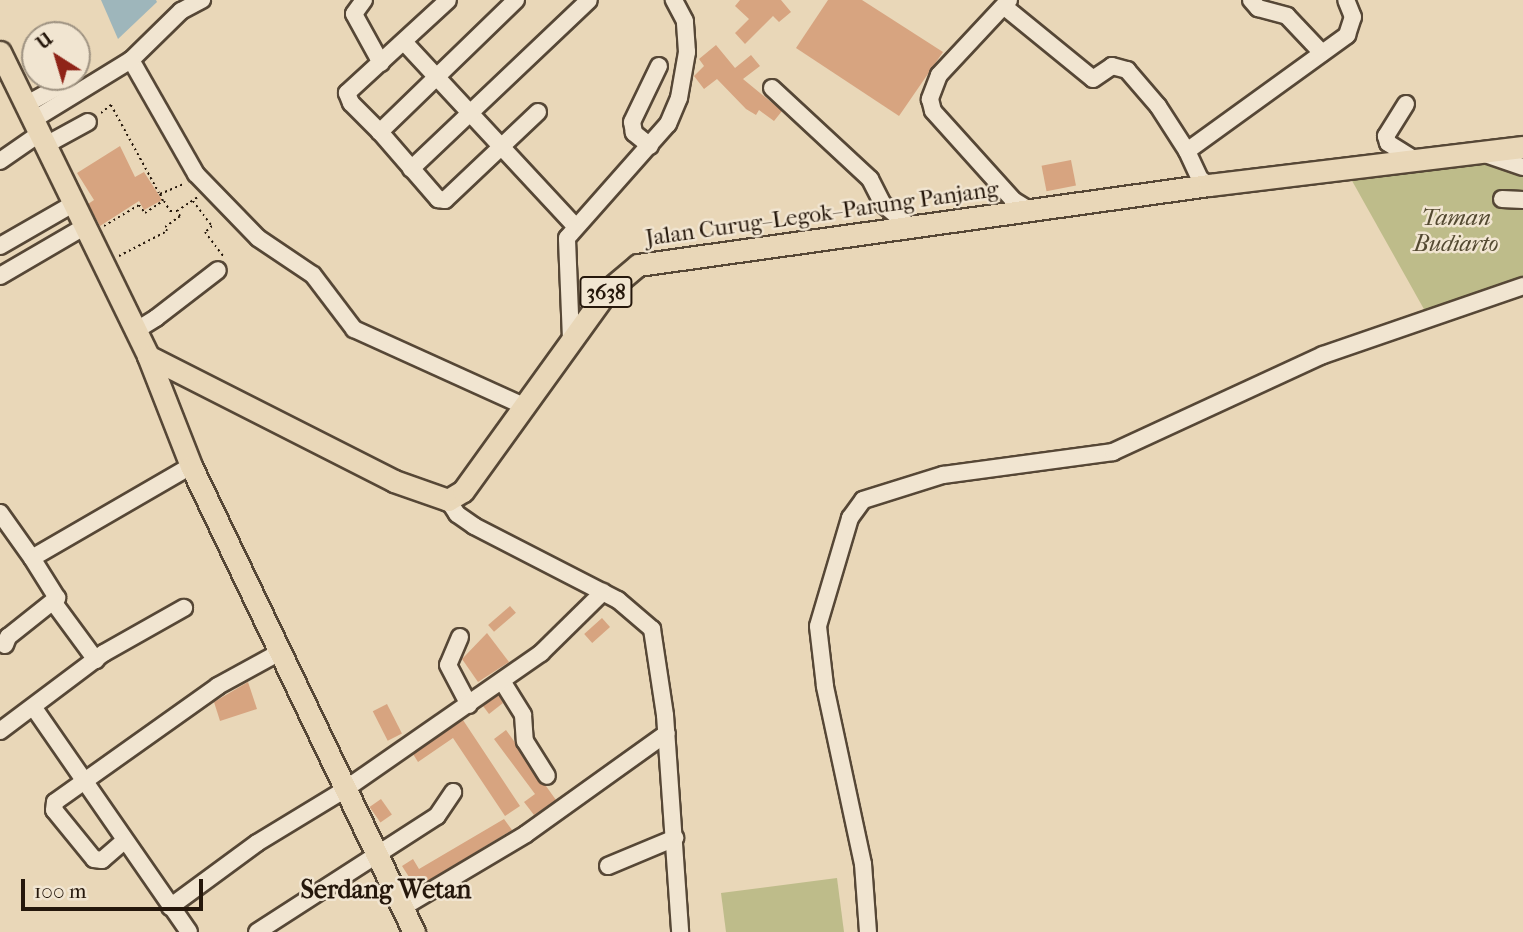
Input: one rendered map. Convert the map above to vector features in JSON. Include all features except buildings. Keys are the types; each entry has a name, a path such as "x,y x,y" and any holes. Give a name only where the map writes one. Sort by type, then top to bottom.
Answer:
{"main road":[{"path":"0,52 148,356 191,466 414,932"},
{"name":"Jalan Curug–Legok–Parung Panjang","path":"448,500 463,491 607,291 638,265 909,226 1032,212 1209,185 1523,147"},
{"path":"148,356 394,481 448,500"}],"street":[{"path":"36,126 131,60 177,6 202,0"},
{"path":"364,0 354,14 381,63"},
{"path":"448,0 405,43 347,93 351,103 438,199 445,200 538,112"},
{"path":"380,132 516,0"},
{"path":"571,339 566,243 575,226 668,124 685,74 685,21 674,0"},
{"path":"1251,0 1258,8 1287,16 1322,53"},
{"path":"1186,151 1322,53 1352,28 1353,17 1346,0"},
{"path":"411,169 585,1"},
{"path":"1032,212 1013,200 933,111 930,99 939,75 1008,4 1093,79 1112,66 1127,70 1158,106 1200,179 1209,185"},
{"path":"405,43 575,226"},
{"path":"131,60 193,178 258,238 313,275 354,329 524,406"},
{"path":"650,146 634,134 632,122 659,66"},
{"path":"772,88 864,173 883,204 909,226"},
{"path":"0,162 36,126 61,91"},
{"path":"1406,104 1385,136 1388,143 1417,161"},
{"path":"36,126 88,122"},
{"path":"1481,153 1523,167"},
{"path":"1502,199 1523,200"},
{"path":"0,246 73,204"},
{"path":"0,276 87,232"},
{"path":"133,326 140,328 156,318 218,270"},
{"path":"868,932 863,864 825,686 818,626 850,518 863,500 943,475 1113,452 1323,355 1523,286"},
{"path":"32,558 191,466"},
{"path":"448,500 457,514 474,526 632,608 652,629 667,733 680,932"},
{"path":"0,513 55,594 54,603 96,660"},
{"path":"170,907 257,843 344,790 502,681 578,622 603,592"},
{"path":"5,645 8,637 54,603"},
{"path":"0,731 96,660 184,608"},
{"path":"460,637 448,665 469,705"},
{"path":"124,841 102,860 94,859 54,810 55,802 83,785 218,686 280,652"},
{"path":"502,681 523,715 525,741 547,776"},
{"path":"34,708 83,785 189,932"},
{"path":"402,908 526,834 667,733"},
{"path":"257,932 437,816 453,792"},
{"path":"608,866 675,838"}],"path":[{"path":"88,122 111,105 163,201 170,211 177,211 200,196 193,178 160,194"},
{"path":"87,232 139,205 145,213 163,201"},
{"path":"193,201 212,226 205,232 226,260 218,270"},
{"path":"104,266 167,231 165,227 180,216 177,211"}],"green space":[{"name":"Taman Budiarto","path":"1480,161 1523,175 1523,280 1425,311 1351,179"},
{"path":"837,878 844,932 726,932 721,893"}],"water":[{"path":"101,0 156,0 157,2 118,39"}],"district":[{"name":"Serdang Wetan","path":"386,890"}]}
